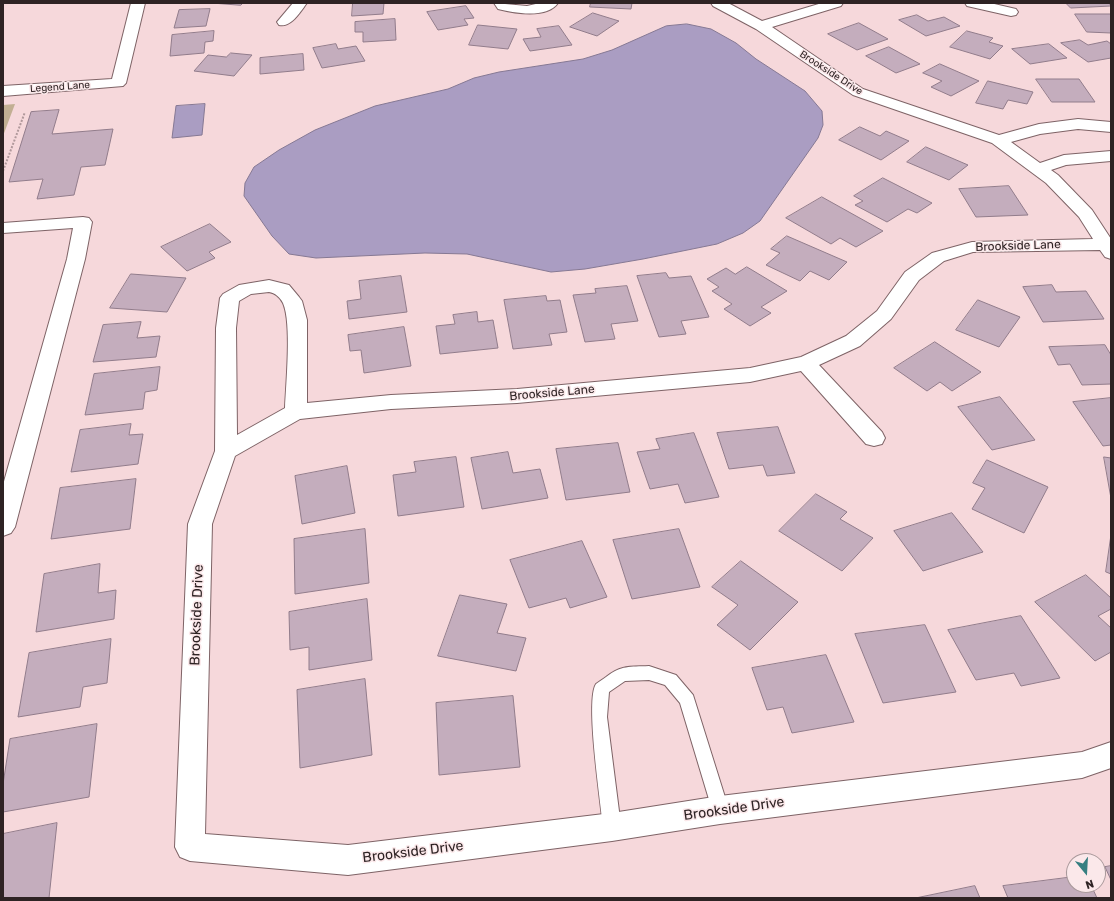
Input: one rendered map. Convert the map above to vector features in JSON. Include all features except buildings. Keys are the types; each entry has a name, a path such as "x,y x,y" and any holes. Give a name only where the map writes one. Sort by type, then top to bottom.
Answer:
{"street":[{"name":"Legend Lane","path":"3,91 118,84 138,3"},
{"path":"284,22 300,3"},
{"path":"501,3 503,6 518,10 538,9 551,3"},
{"name":"Brookside Drive","path":"718,3 760,26 858,92 998,140 1052,179 1086,214 1108,248"},
{"path":"760,26 836,3"},
{"path":"972,3 1011,12"},
{"path":"998,140 1039,129 1078,124 1111,127"},
{"path":"1039,169 1064,160 1111,156"},
{"path":"3,228 83,222 76,259 3,527"},
{"name":"Brookside Lane","path":"296,412 390,402 517,396 750,376 806,363 853,341 884,315 912,276 938,257 972,247 1108,248"},
{"path":"269,286 282,289 292,300 297,320 296,412 226,451 226,328 230,298 246,289 269,286"},
{"path":"806,363 874,438"},
{"name":"Brookside Drive","path":"226,451 200,524 190,847 348,860 612,827 720,810 1082,765 1111,755"}],"lane":[{"path":"612,827 599,717 602,689 622,674 649,672 670,680 687,700 720,810"}],"path":[{"path":"3,171 27,106"}],"shaded area":[{"path":"687,24 711,29 736,43 756,59 805,91 822,111 823,125 818,138 760,221 743,233 717,244 585,269 551,272 467,254 425,253 316,258 289,254 272,236 244,196 245,183 254,167 279,150 315,130 375,106 448,89 474,78 499,72 583,59 612,50 666,26"},
{"path":"15,104 3,136 3,105"},
{"path":"205,104 202,135 172,138 176,106"}]}
